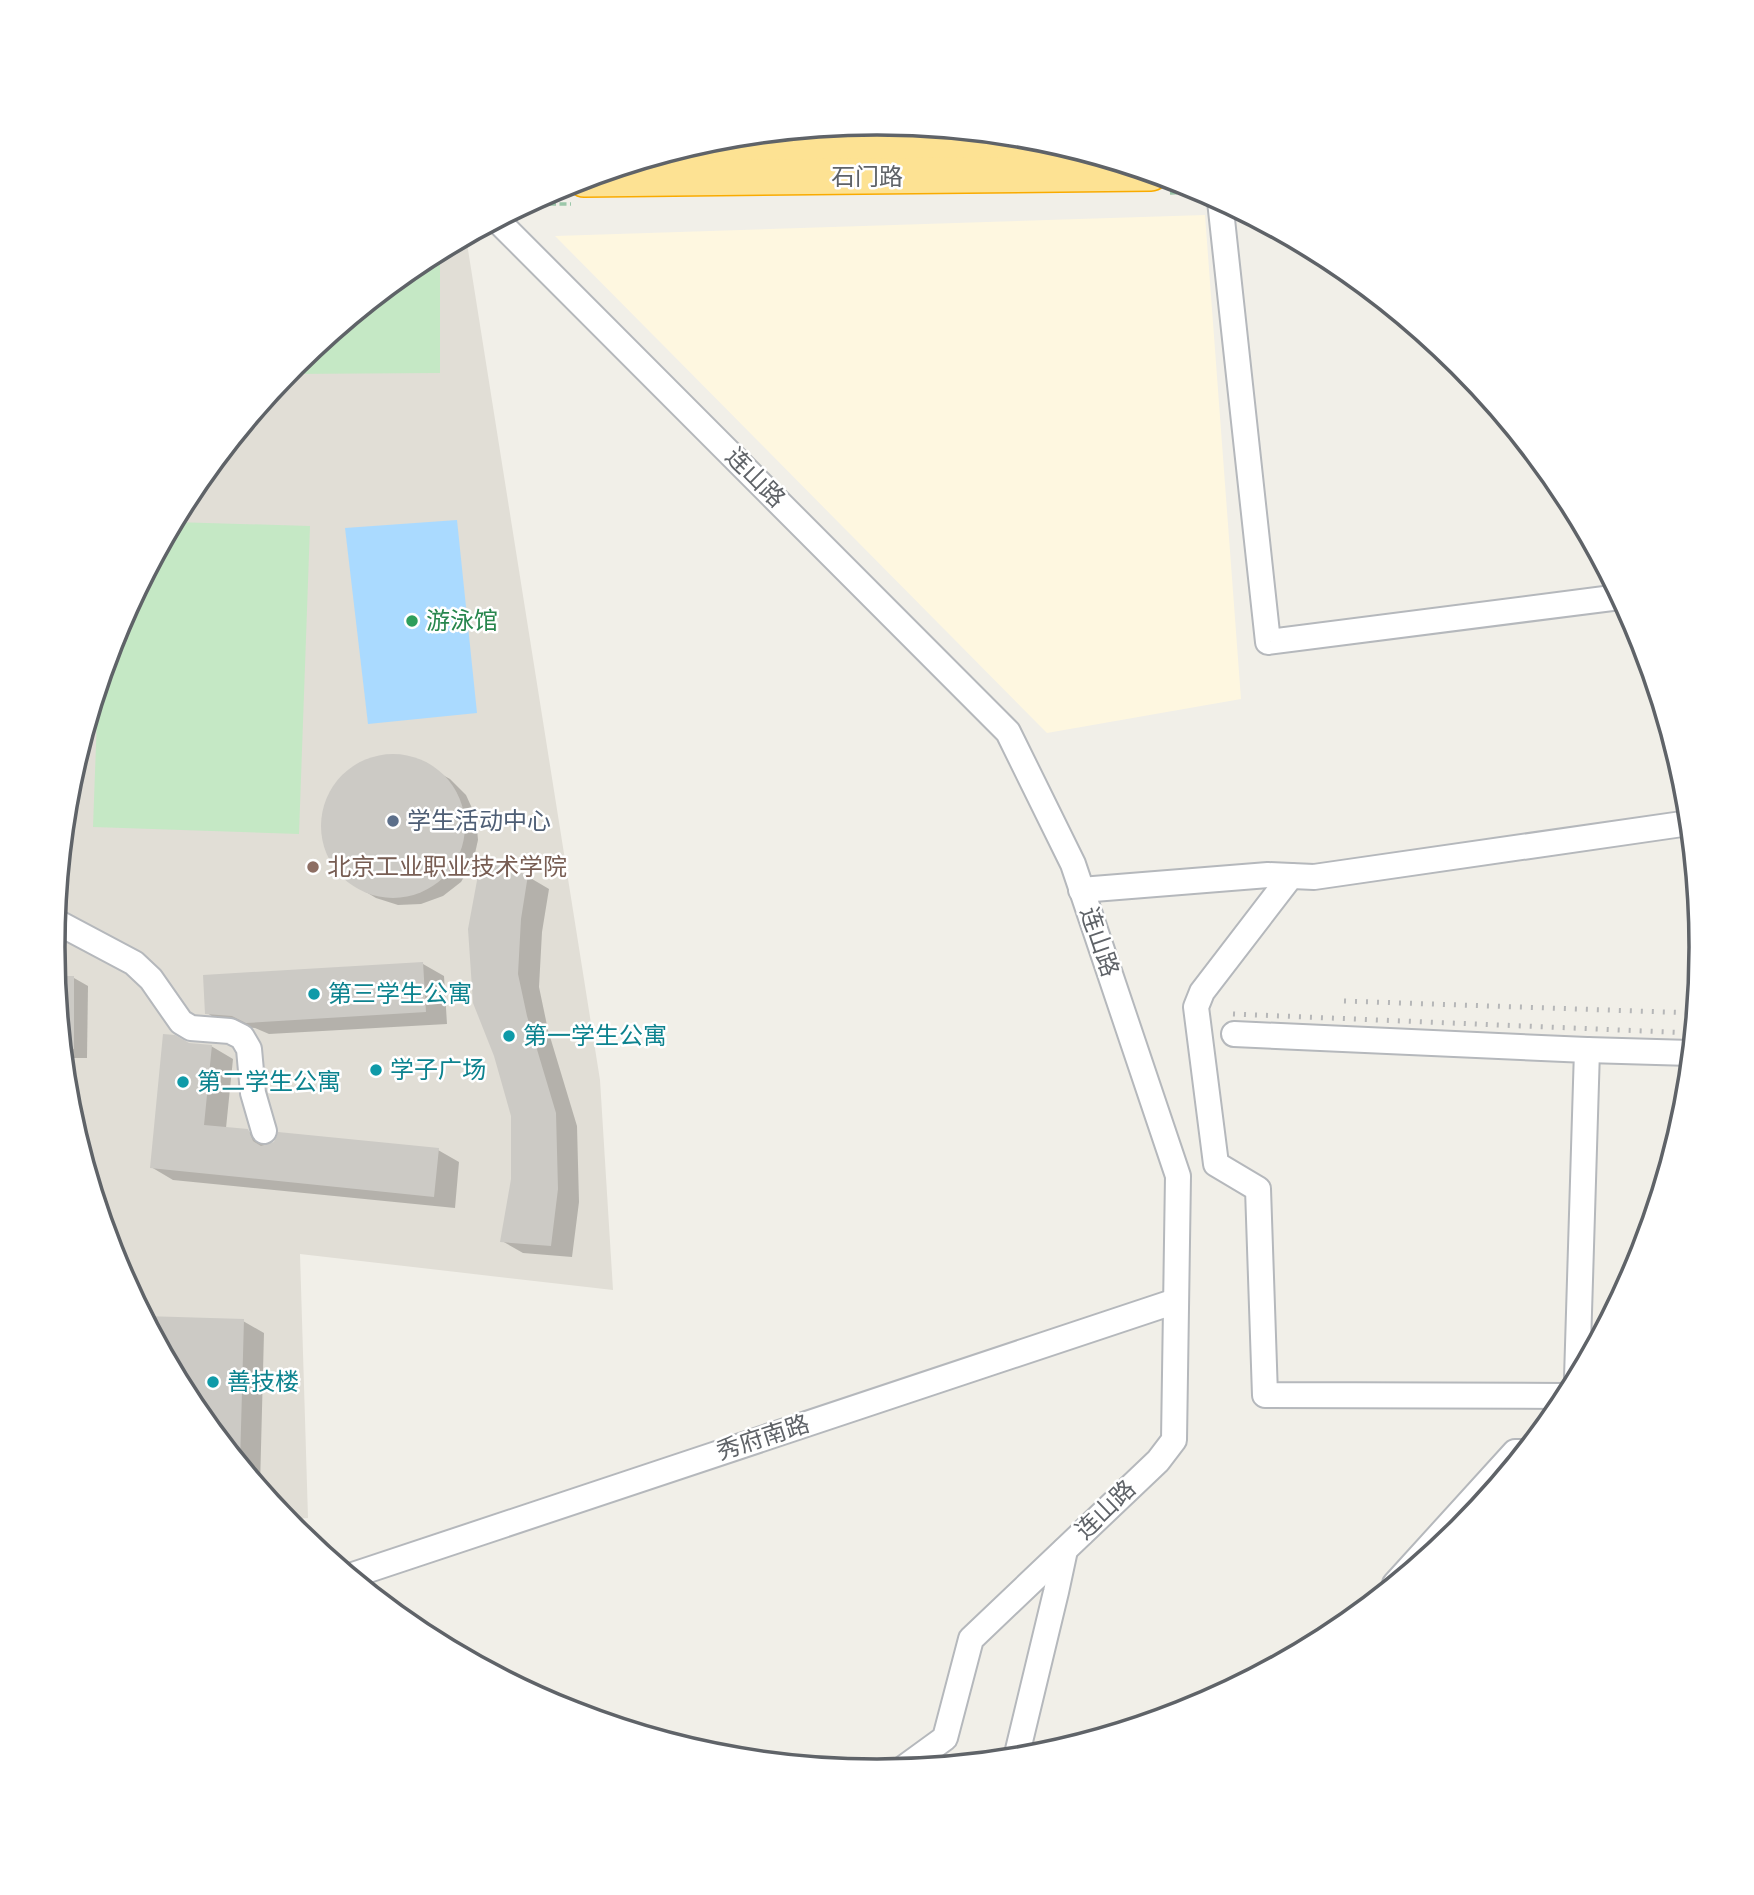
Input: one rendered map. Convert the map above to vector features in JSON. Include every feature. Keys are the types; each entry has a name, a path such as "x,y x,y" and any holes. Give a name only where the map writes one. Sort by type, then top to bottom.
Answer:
{"highway":[{"name":"石门路","path":"712,153 1022,149"},
{"name":"石门路","path":"625,175 901,151 1108,169"}],"street":[{"path":"1221,212 1268,642 1610,598"},
{"name":"连山路","path":"504,227 1008,732 1073,864 1178,1176 1174,1440 1158,1461 971,1639 945,1738 917,1758"},
{"path":"1082,890 1268,875 1314,877 1679,824"},
{"path":"1216,1164 1196,1007 1202,992 1291,876"},
{"path":"65,926 134,962 151,979 181,1021 191,1028 230,1031 242,1037 249,1049 253,1093 264,1131"},
{"path":"1234,1034 1682,1053"},
{"path":"1578,1358 1587,1050"},
{"path":"1175,1166 1216,1164 1258,1189 1265,1395 1554,1396"},
{"name":"秀府南路","path":"359,1573 1176,1300"},
{"path":"1460,1513 1497,1472"},
{"path":"1019,1747 1065,1550"}],"shaded area":[{"path":"1205,215 1241,699 1047,733 555,236"},
{"name":"北京工业职业技术学院","path":"467,246 600,1080 613,1290 300,1254 308,1518 300,1519 266,1483 202,1399 149,1307 108,1209 80,1106 66,1001 66,894 72,841 92,737 108,686 149,588 202,496 266,412 341,337 426,272"}],"green space":[{"path":"440,263 440,373 302,374 341,337 383,303"},
{"path":"186,522 310,526 299,834 93,827 97,722 127,637 149,588"}],"water":[{"name":"游泳馆","path":"457,520 477,713 368,724 345,528"}],"building":[{"name":"学生活动中心","path":"393,754 420,760 444,775 459,799 465,826 459,853 444,877 420,892 393,898 366,892 342,877 327,853 321,826 327,799 342,775 366,760"},
{"name":"第一学生公寓","path":"481,859 528,875 521,919 518,974 527,1016 556,1113 558,1189 551,1246 500,1242 511,1179 511,1116 494,1056 473,1003 468,929"},
{"name":"第三学生公寓","path":"423,962 426,1012 246,1023 232,1016 205,1014 203,975"},
{"path":"66,976 74,976 74,1049 71,1049"},
{"name":"第二学生公寓","path":"163,1034 175,1035 189,1043 212,1045 204,1125 248,1129 253,1141 261,1146 274,1142 278,1132 439,1148 434,1197 150,1168"},
{"name":"善技楼","path":"154,1316 244,1319 240,1451 202,1399"}],"railway":[{"path":"1344,1001 1687,1013"},
{"path":"1233,1014 1684,1033"}],"place":[{"name":"游泳馆","path":"412,621"},
{"name":"学生活动中心","path":"393,821"},
{"name":"北京工业职业技术学院","path":"313,867"},
{"name":"第三学生公寓","path":"314,994"},
{"name":"第一学生公寓","path":"509,1036"},
{"name":"学子广场","path":"376,1070"},
{"name":"第二学生公寓","path":"183,1082"},
{"name":"善技楼","path":"213,1382"}]}
